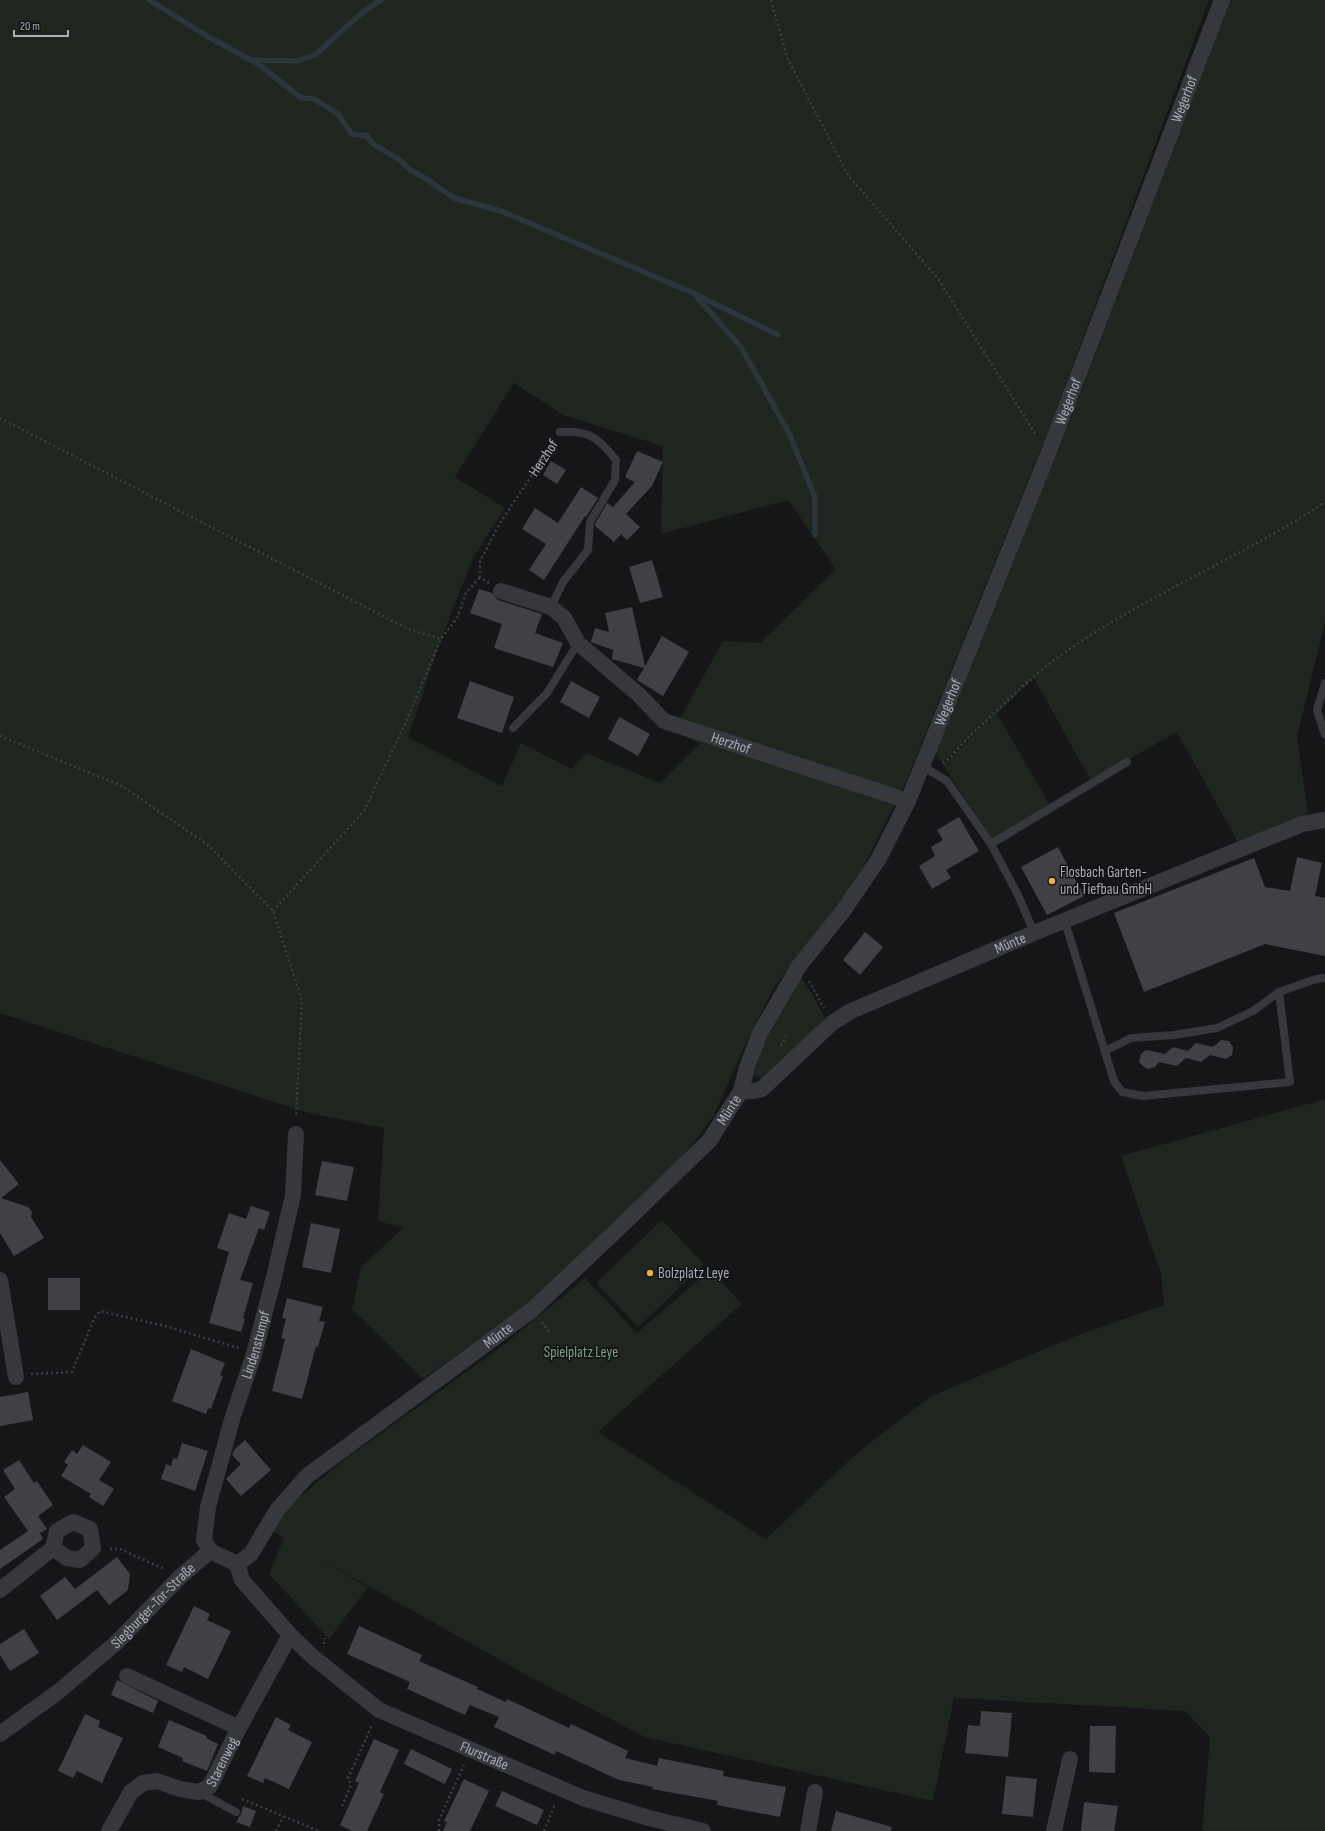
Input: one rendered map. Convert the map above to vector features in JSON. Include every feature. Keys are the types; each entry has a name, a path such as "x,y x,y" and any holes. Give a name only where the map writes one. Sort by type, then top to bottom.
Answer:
{"street":[{"name":"Wegerhof","path":"741,1091 747,1067 760,1033 799,966 843,911 878,860 908,800 1048,454 1222,0"},
{"name":"Herzhof","path":"501,591 551,607 564,618 578,643 638,694 664,722 908,800"},
{"name":"Münte","path":"237,1564 251,1554 277,1510 307,1476 515,1323 573,1271 710,1140 741,1091 762,1089 832,1023 861,1007 1034,933 1065,922 1302,824 1324,818"},
{"name":"Lindenstumpf","path":"210,1551 204,1540 208,1507 233,1416 254,1354 276,1273 293,1195 296,1134"},
{"path":"0,1280 16,1377"},
{"path":"0,1590 53,1548 57,1531 73,1522 90,1529 93,1548 80,1560 67,1558 53,1548"},
{"name":"Siegburger-Tor-Straße","path":"0,1734 58,1692 116,1643 180,1577 210,1551 237,1564"},
{"path":"237,1564 242,1580 290,1636"},
{"name":"Flurstraße","path":"290,1636 313,1657 379,1710 562,1789 605,1805 703,1831"},
{"name":"Starenweg","path":"109,1831 131,1792 143,1783 157,1781 180,1789 199,1792 210,1786 239,1728 290,1636"},
{"name":"Starenweg","path":"127,1676 239,1728"},
{"path":"1054,1831 1070,1760"},
{"path":"808,1831 815,1792"}],"lane":[{"name":"Herzhof","path":"551,607 563,582 588,550 590,522 615,480 616,460 603,443 589,434 574,431 560,432"},
{"path":"514,728 547,693 578,643"},
{"path":"1325,683 1317,710 1325,735"},
{"path":"991,844 1127,762"},
{"path":"922,766 947,781 991,844 1019,897 1034,933"},
{"path":"1065,922 1114,1081 1122,1092 1143,1096 1290,1082 1279,992"},
{"path":"1105,1051 1131,1038 1174,1035 1217,1028 1253,1011 1279,992 1316,979 1325,978"},
{"path":"199,1792 236,1812"}],"path":[{"path":"771,0 787,56 848,175 939,280 1048,454"},
{"path":"0,418 408,629 441,639"},
{"name":"Herzhof","path":"480,577 480,561 500,523 560,432"},
{"path":"922,766 944,763 1032,678 1062,654 1102,627 1237,554 1325,502"},
{"path":"273,911 364,811 404,726 441,639 457,618 466,593 480,577 501,591"},
{"path":"0,736 122,786 208,845 273,911 302,1000 296,1134"},
{"path":"799,966 813,986 832,1023"},
{"path":"778,1051 786,1036"},
{"path":"16,1377 36,1373 72,1372 94,1319 100,1312 165,1326 222,1342"},
{"path":"93,1548 120,1549 180,1577"},
{"path":"342,1806 351,1785 348,1778 379,1710"},
{"path":"439,1831 439,1820 470,1750"},
{"path":"544,1831 562,1789"},
{"path":"237,1797 319,1831"},
{"path":"276,1831 283,1817"}],"green space":[{"path":"0,0 1209,0 1052,421 906,782 856,881 774,987 745,1045 714,1115 691,1146 668,1172 560,1276 521,1309 423,1379 352,1309 361,1267 403,1228 378,1221 384,1128 305,1112 0,1013","holes":["514,383 563,415 663,446 661,534 788,500 836,569 760,643 723,641 674,729 699,744 660,783 586,753 572,769 521,743 502,786 408,737 441,639 473,558 505,508 455,477"]},
{"path":"1230,0 1325,0 1325,622 1297,737 1308,813 1240,846 1177,732 1091,781 1034,678 997,714 1050,805 992,840 943,765 984,726 942,763 934,752 1063,439"},
{"path":"800,976 810,990 825,1018 766,1080 754,1075 762,1048 772,1024"},
{"name":"Spielplatz Leye","path":"1325,1100 1325,1831 1202,1831 1210,1737 1185,1711 954,1698 933,1801 645,1737 532,1678 317,1557 368,1587 329,1639 269,1574 284,1538 272,1531 288,1507 344,1460 505,1344 585,1278 637,1333 710,1270 742,1304 598,1432 766,1539 856,1454 931,1396 1081,1334 1164,1305 1161,1274 1121,1156"},
{"name":"Bolzplatz Leye","path":"662,1220 704,1264 638,1327 596,1283"}],"building":[{"path":"637,451 663,462 652,486 626,514 640,527 627,540 621,534 614,542 595,526 595,524 607,503 613,507 635,482 625,477"},
{"path":"551,461 566,470 557,484 543,475"},
{"path":"581,487 598,498 544,580 529,570 546,544 522,529 535,508 558,523"},
{"path":"652,560 663,597 640,603 629,567"},
{"path":"479,589 492,593 498,600 542,614 535,633 563,643 553,667 494,648 502,624 470,613"},
{"path":"632,607 645,666 662,636 689,652 663,696 637,680 644,668 612,659 613,650 591,642 595,628 609,632 605,613"},
{"path":"470,681 514,697 502,733 457,718"},
{"path":"571,681 600,697 589,718 560,702"},
{"path":"619,717 650,734 638,756 608,739"},
{"path":"959,817 979,851 946,870 951,878 932,889 919,866 935,856 931,847 943,840 937,830"},
{"name":"Flosbach Garten- und Tiefbau GmbH","path":"1058,847 1084,896 1047,915 1021,867"},
{"path":"1297,857 1322,863 1315,896 1325,898 1325,956 1265,944 1144,992 1114,913 1254,858 1265,887 1290,891"},
{"path":"865,932 883,947 860,975 843,960"},
{"path":"1221,1040 1229,1041 1233,1047 1232,1055 1226,1059 1210,1055 1201,1062 1186,1058 1177,1066 1159,1062 1155,1067 1148,1069 1139,1062 1141,1054 1146,1050 1165,1054 1173,1047 1188,1051 1196,1043 1213,1047"},
{"path":"0,1160 19,1184 1,1198 28,1207 32,1212 31,1217 44,1238 14,1256 0,1233"},
{"path":"322,1161 354,1167 347,1201 315,1195"},
{"path":"251,1206 270,1212 264,1230 259,1228 240,1280 253,1283 243,1318 245,1319 241,1332 209,1323 229,1252 217,1248 229,1213 246,1219"},
{"path":"311,1223 340,1229 331,1273 302,1267"},
{"path":"48,1278 80,1278 80,1310 48,1310"},
{"path":"287,1298 323,1307 319,1321 325,1322 318,1347 316,1346 302,1399 272,1391 285,1339 281,1338 286,1319 282,1318"},
{"path":"191,1349 225,1363 220,1375 223,1376 211,1409 208,1408 206,1414 172,1401"},
{"path":"28,1392 33,1420 0,1426 0,1397"},
{"path":"245,1440 271,1470 241,1496 226,1479 241,1464 232,1455 234,1450"},
{"path":"182,1443 208,1451 195,1491 161,1479 166,1464 171,1466 173,1458 177,1459"},
{"path":"83,1445 111,1462 99,1480 114,1489 103,1506 89,1497 91,1494 61,1476 68,1465 64,1462 72,1450 77,1454"},
{"path":"19,1460 34,1483 37,1481 53,1505 38,1516 47,1529 40,1533 43,1539 0,1569 0,1550 28,1531 4,1497 15,1489 3,1470"},
{"path":"117,1557 130,1574 128,1590 109,1605 97,1590 57,1620 40,1596 65,1577 75,1589"},
{"path":"194,1606 210,1614 207,1620 231,1631 208,1679 184,1667 182,1672 166,1665"},
{"path":"359,1626 422,1655 419,1661 478,1687 477,1689 506,1702 507,1699 569,1728 571,1724 628,1751 625,1758 657,1766 659,1758 724,1771 723,1776 786,1787 780,1817 717,1805 718,1801 652,1789 653,1787 619,1780 556,1751 555,1755 494,1727 499,1717 470,1705 465,1715 407,1689 410,1682 347,1654"},
{"path":"24,1629 39,1653 10,1671 0,1655 0,1644"},
{"path":"117,1680 158,1701 153,1713 111,1695"},
{"path":"981,1711 1012,1713 1008,1757 965,1753 968,1725 980,1726"},
{"path":"85,1714 100,1721 98,1727 123,1738 102,1783 77,1771 73,1778 58,1771"},
{"path":"276,1717 291,1725 288,1730 312,1742 289,1789 265,1778 263,1783 247,1776"},
{"path":"169,1720 207,1736 206,1738 218,1744 207,1771 182,1761 183,1758 158,1747"},
{"path":"1090,1726 1116,1726 1115,1773 1089,1772"},
{"path":"374,1739 399,1750 380,1792 384,1794 367,1831 352,1831 340,1825 359,1783 355,1781"},
{"path":"411,1749 452,1769 445,1784 404,1764"},
{"path":"1006,1776 1037,1779 1033,1817 1002,1814"},
{"path":"464,1779 489,1791 470,1831 443,1831 447,1822 444,1821"},
{"path":"502,1791 544,1810 537,1825 495,1806"},
{"path":"1084,1802 1118,1806 1114,1831 1081,1831"},
{"path":"243,1806 256,1811 250,1827 236,1822 241,1814"},
{"path":"836,1811 892,1827 891,1831 831,1831"}],"waterway":[{"path":"149,0 207,36 258,64 301,98 314,99 338,114 352,134 367,136 373,144 400,160 409,169 454,198 501,211 691,292 778,335"},
{"path":"252,60 297,61 315,55 363,12 381,0"},
{"path":"695,295 741,347 789,433 815,497 815,535"}],"place":[{"name":"Flosbach Garten- und Tiefbau GmbH","path":"1052,881"},
{"name":"Bolzplatz Leye","path":"650,1273"}]}
